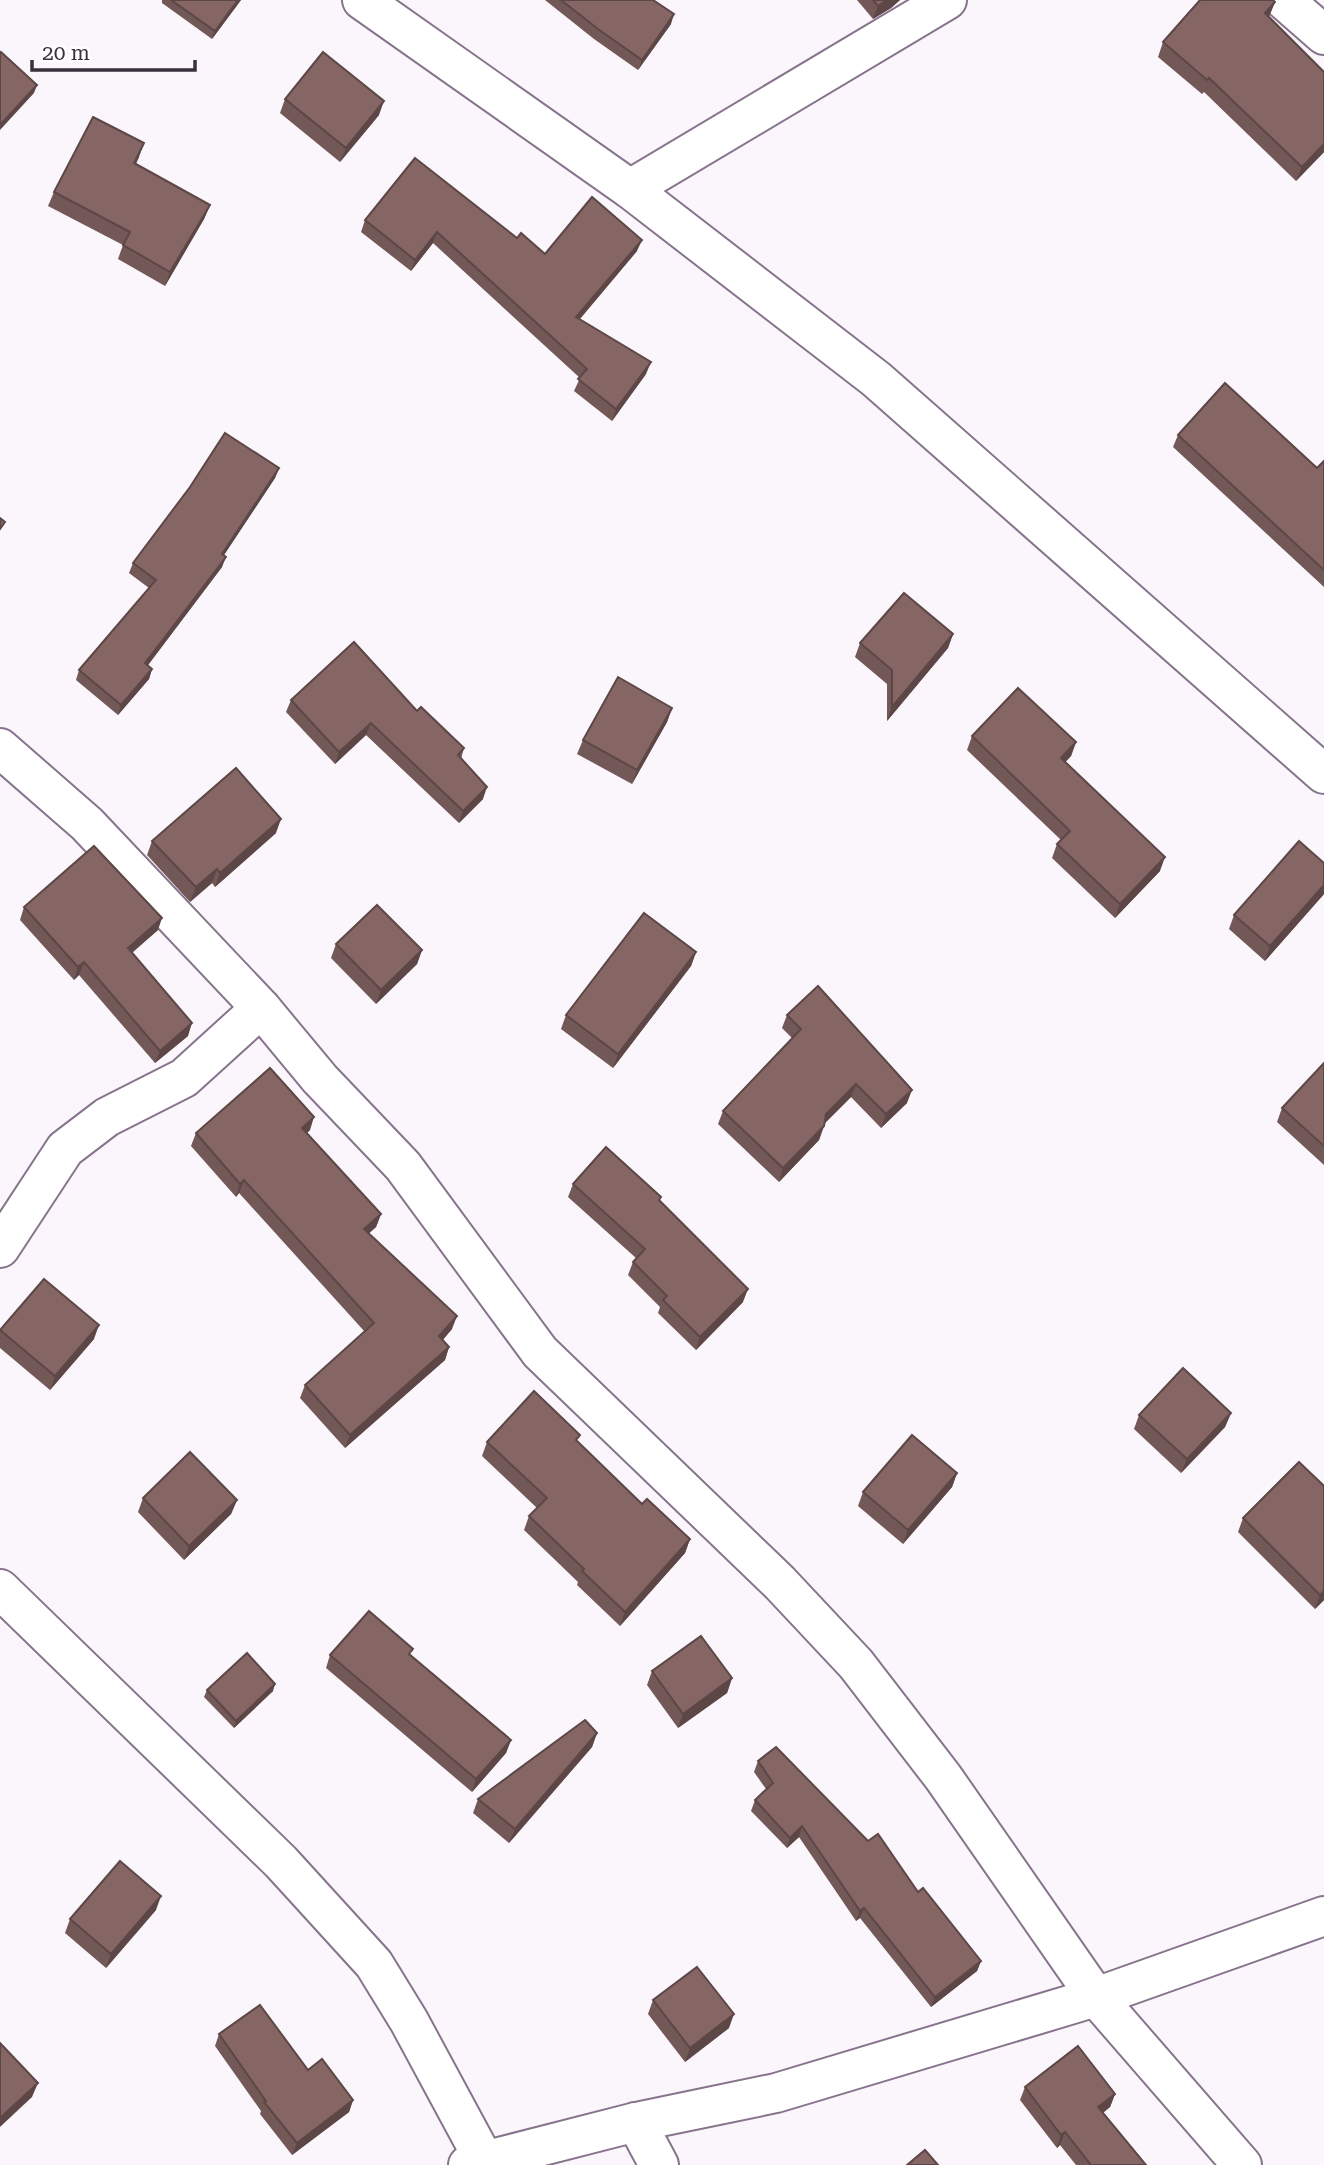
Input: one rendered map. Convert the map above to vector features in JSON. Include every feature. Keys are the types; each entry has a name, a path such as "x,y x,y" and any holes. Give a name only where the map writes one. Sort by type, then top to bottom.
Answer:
{"street":[{"path":"362,0 630,189 876,379 1324,774"},
{"path":"630,189 947,0"},
{"path":"1284,0 1324,34"},
{"path":"0,748 87,824 261,1007 320,1079 403,1166 541,1352 780,1583 856,1664 943,1777 1096,1997 1242,2165"},
{"path":"0,1248 65,1149 107,1117 184,1078 261,1007"},
{"path":"0,1588 281,1862 374,1964 409,2021 476,2162 636,2122 776,2093 1096,1997 1324,1916"},
{"path":"636,2122 659,2165"}],"building":[{"path":"171,0 238,0 215,31"},
{"path":"561,0 653,0 674,14 642,60"},
{"path":"873,0 887,0 878,6"},
{"path":"1200,0 1273,0 1275,2 1265,13 1324,72 1324,144 1302,167 1209,78 1207,80 1163,42"},
{"path":"323,52 384,101 346,148 285,99"},
{"path":"0,53 37,85 0,125"},
{"path":"93,117 144,143 134,163 210,205 170,272 123,245 130,232 54,192"},
{"path":"415,158 517,238 521,233 545,254 592,197 642,240 576,317 651,362 616,409 578,379 587,369 437,232 415,260 365,220"},
{"path":"1225,383 1317,468 1324,461 1324,570 1178,435"},
{"path":"225,433 279,468 222,554 226,557 145,663 152,669 121,705 79,670 156,580 133,563 190,487"},
{"path":"904,593 953,634 892,707 892,670 860,643"},
{"path":"354,642 417,711 421,707 464,748 458,755 487,787 463,811 371,723 339,752 291,700"},
{"path":"618,677 672,708 637,770 583,740"},
{"path":"1018,688 1076,742 1061,758 1165,857 1120,904 1057,844 1070,831 972,736"},
{"path":"236,768 281,819 220,873 217,869 196,887 152,841"},
{"path":"1299,841 1324,863 1324,885 1270,946 1234,915"},
{"path":"94,846 162,918 128,948 192,1023 160,1051 84,962 78,967 24,907"},
{"path":"377,905 422,950 381,990 336,944"},
{"path":"644,913 696,952 618,1054 566,1015"},
{"path":"818,986 912,1090 886,1114 856,1084 826,1114 824,1126 783,1168 723,1111 801,1029 787,1015"},
{"path":"1324,1063 1324,1146 1282,1108"},
{"path":"270,1068 314,1117 302,1128 381,1214 364,1229 457,1316 439,1336 449,1347 350,1435 305,1385 374,1323 244,1180 240,1184 196,1133"},
{"path":"606,1147 661,1197 659,1200 748,1289 700,1337 663,1300 667,1296 633,1262 645,1249 573,1184"},
{"path":"44,1279 99,1325 55,1376 0,1330"},
{"path":"1183,1368 1231,1413 1187,1459 1139,1415"},
{"path":"534,1391 580,1435 576,1440 642,1504 647,1499 690,1539 625,1612 529,1516 547,1498 487,1442"},
{"path":"912,1435 957,1473 908,1530 863,1492"},
{"path":"190,1452 237,1500 189,1546 143,1498"},
{"path":"1299,1462 1324,1486 1324,1591 1320,1595 1243,1518"},
{"path":"369,1611 413,1649 409,1654 511,1740 476,1779 330,1655"},
{"path":"701,1636 732,1678 683,1714 652,1671"},
{"path":"247,1653 275,1684 236,1721 207,1690"},
{"path":"585,1720 597,1733 515,1829 478,1799"},
{"path":"776,1747 868,1841 878,1834 918,1892 923,1888 981,1961 935,1997 864,1908 860,1911 802,1826 790,1838 755,1800 773,1783 758,1761"},
{"path":"120,1861 161,1896 111,1954 70,1919"},
{"path":"697,1967 734,2014 690,2048 653,2000"},
{"path":"260,2005 308,2070 322,2059 353,2100 297,2143 264,2102 266,2101 219,2034"},
{"path":"0,2043 38,2083 0,2118"},
{"path":"1078,2046 1115,2094 1098,2107 1146,2165 1091,2165 1065,2132 1061,2135 1025,2087"},
{"path":"925,2150 938,2165 907,2165"}]}
